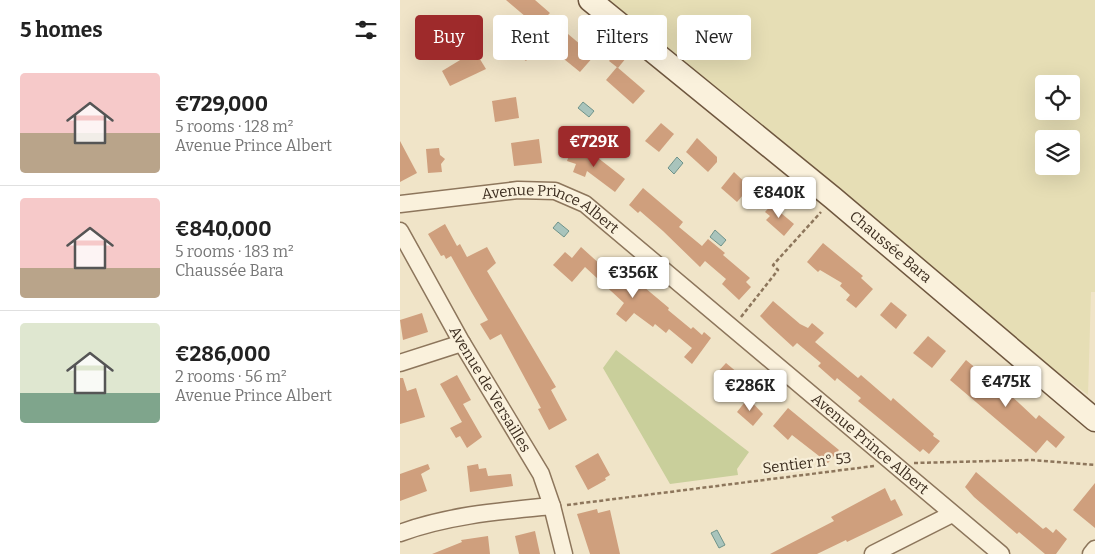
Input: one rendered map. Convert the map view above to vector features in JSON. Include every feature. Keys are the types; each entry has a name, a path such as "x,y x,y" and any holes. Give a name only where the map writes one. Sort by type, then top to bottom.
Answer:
{"main road":[{"name":"Chaussée Bara","path":"590,0 833,198 1095,420"}],"street":[{"name":"Avenue Prince Albert","path":"400,204 514,190 555,191 585,204 1001,554"},
{"name":"Avenue de Versailles","path":"400,231 462,343 541,474 552,506 564,554"},
{"path":"400,363 462,343"},
{"path":"400,532 431,522 498,511 552,506"},
{"path":"872,554 952,514"},
{"path":"1091,554 1095,550"}],"path":[{"path":"732,328 778,270 773,266 833,198"},
{"name":"Sentier n° 53","path":"552,506 892,463 1032,460 1095,465"}],"shaded area":[{"path":"609,0 1095,0 1095,292 1091,292 1088,395 971,307 680,60 751,60 751,15 677,15 677,58 667,49 667,15 627,15"}],"green space":[{"path":"616,350 749,452 737,469 738,475 670,484 603,368"}],"water":[{"path":"583,102 594,111 589,117 578,108"},
{"path":"677,157 683,163 674,174 668,168"},
{"path":"558,222 569,231 564,237 553,228"},
{"path":"715,230 726,240 721,246 710,237"},
{"path":"717,530 725,545 719,548 711,533"}],"building":[{"path":"506,0 535,0 550,13 548,15 524,15"},
{"path":"568,34 578,42 578,60 590,60 580,72 565,60 568,60"},
{"path":"460,60 480,60 486,69 450,86 442,71"},
{"path":"610,60 624,60 618,68"},
{"path":"617,67 645,91 633,104 606,80"},
{"path":"516,97 519,118 495,122 492,101"},
{"path":"661,123 674,134 659,152 645,141"},
{"path":"697,138 717,157 717,162 708,172 686,152"},
{"path":"539,139 542,163 514,166 511,143"},
{"path":"400,141 417,173 400,182"},
{"path":"573,145 593,154 625,179 615,192 587,171 585,177 573,172 576,164 567,161"},
{"path":"439,148 440,155 445,159 441,164 442,172 428,173 426,149"},
{"path":"734,172 750,187 737,202 721,188"},
{"path":"643,188 683,222 679,227 702,246 708,239 725,253 723,255 750,278 746,282 751,287 739,300 722,284 726,279 705,261 700,267 663,231 640,211 638,213 629,205"},
{"path":"774,202 783,210 781,213 794,224 784,236 766,220 770,216 765,212"},
{"path":"445,224 457,246 460,244 467,257 487,247 496,263 487,271 556,387 551,390 567,420 549,430 538,409 541,408 501,334 490,340 480,324 488,320 451,256 446,259 444,255 441,256 428,234"},
{"path":"823,243 863,276 861,278 873,289 856,308 846,300 850,295 840,286 842,283 820,270 818,272 807,262"},
{"path":"581,247 602,266 610,258 636,283 638,282 691,329 693,327 702,335 704,332 711,338 692,364 684,357 692,348 669,329 666,333 655,324 653,327 634,313 626,322 616,314 624,303 585,267 572,282 553,265 565,252 572,258"},
{"path":"773,301 800,324 808,328 812,323 824,333 815,342 858,378 861,375 891,401 893,398 934,434 933,436 940,441 929,454 923,449 920,452 858,401 861,398 837,378 835,381 818,366 821,363 797,343 793,347 769,325 760,316"},
{"path":"891,302 907,315 896,329 880,315"},
{"path":"422,313 428,332 403,340 400,320"},
{"path":"928,336 946,351 932,368 913,353"},
{"path":"966,360 989,379 991,377 1036,419 1039,415 1065,437 1056,448 1047,440 1036,453 950,380"},
{"path":"726,363 744,378 732,392 715,375"},
{"path":"457,375 471,400 463,404 482,437 467,448 460,436 456,438 450,428 462,422 440,384"},
{"path":"400,378 403,378 407,391 416,388 425,417 400,424"},
{"path":"748,398 763,414 753,426 737,412"},
{"path":"788,408 839,450 828,463 792,435 788,440 773,426"},
{"path":"598,453 610,475 605,478 606,480 588,490 575,466"},
{"path":"428,464 430,469 421,474 427,491 400,501 400,474"},
{"path":"478,464 479,469 486,468 488,476 511,474 513,486 470,492 467,466"},
{"path":"976,472 1043,529 1046,527 1053,533 1056,529 1067,539 1056,554 1045,554 1019,532 1017,534 974,497 965,487"},
{"path":"1095,483 1095,528 1073,510"},
{"path":"885,488 891,501 895,499 903,515 817,554 770,554 834,521 831,517"},
{"path":"597,509 598,513 610,510 620,554 590,554 577,514"},
{"path":"535,531 540,554 519,554 515,536"},
{"path":"488,536 490,554 432,554 462,542 461,540"}]}
